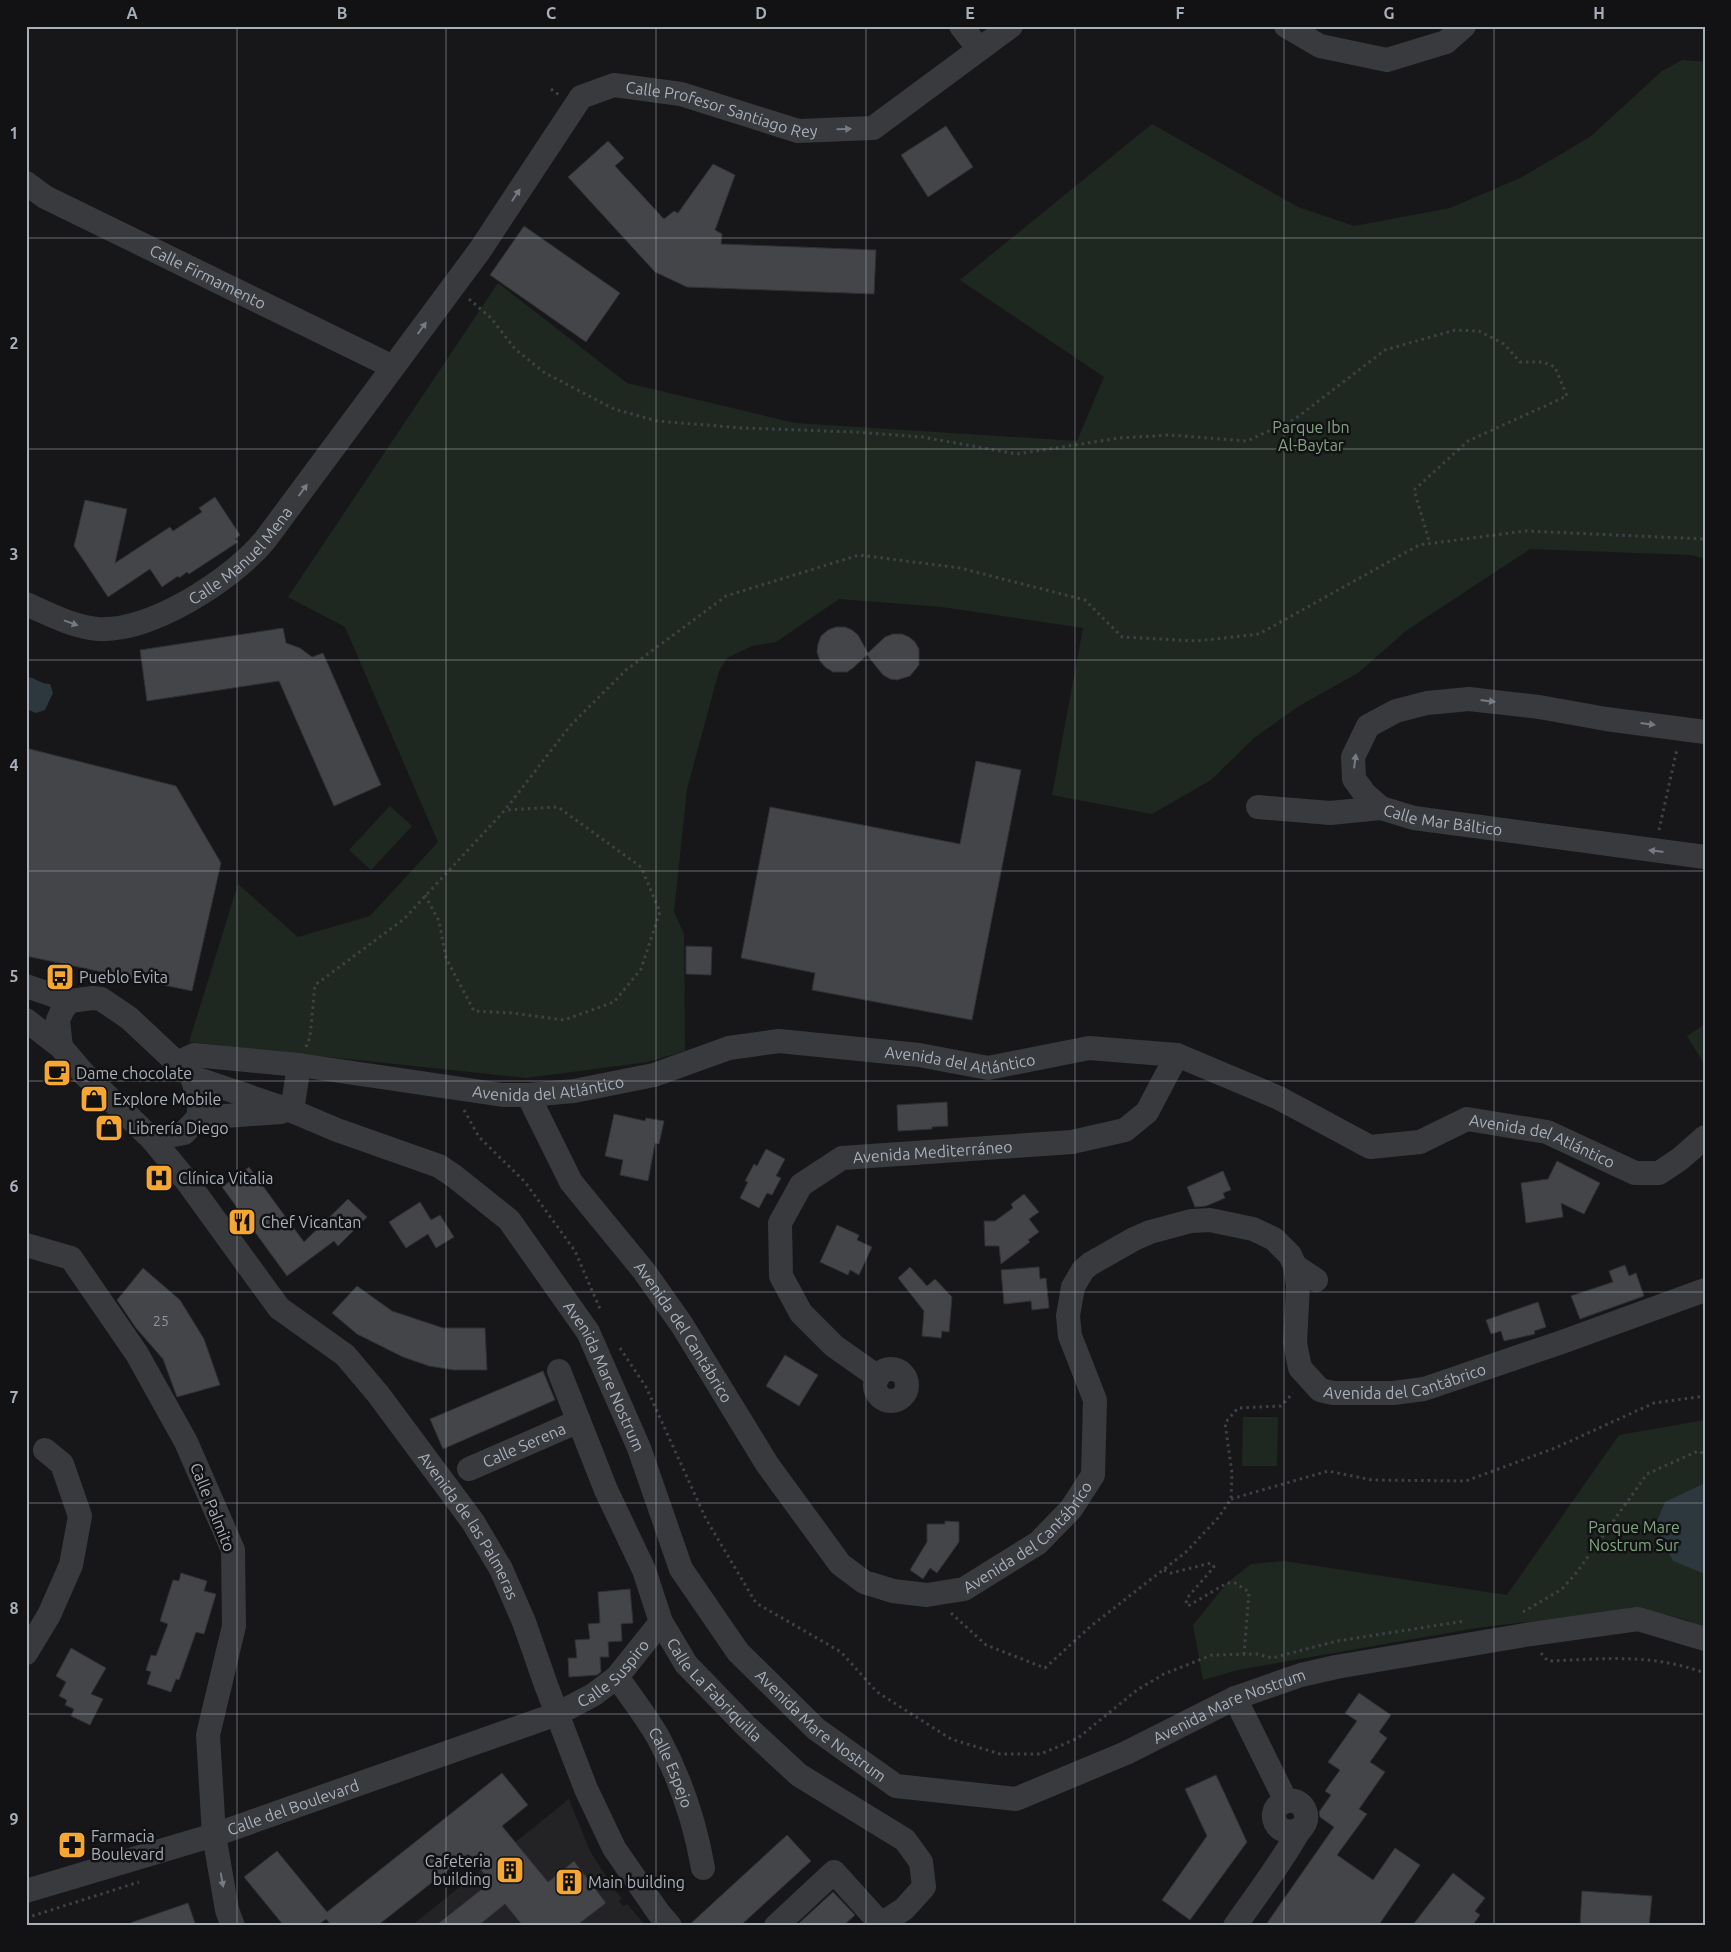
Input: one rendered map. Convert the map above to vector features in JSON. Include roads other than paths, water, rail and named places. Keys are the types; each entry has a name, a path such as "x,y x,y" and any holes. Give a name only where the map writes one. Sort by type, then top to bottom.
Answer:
{"street":[{"path":"961,26 979,49"},
{"name":"Calle Profesor Santiago Rey","path":"393,367 480,250 581,97 614,85 681,94 798,131 873,128 1011,26"},
{"path":"1286,26 1320,46 1387,60 1446,42 1464,26"},
{"name":"Calle Firmamento","path":"26,183 45,197 393,367"},
{"name":"Calle Manuel Mena","path":"26,604 83,627 113,629 143,622 166,613 227,576 254,554 266,540 393,367"},
{"name":"Calle Mar Báltico","path":"1705,732 1606,719 1539,707 1469,699 1427,704 1396,711 1368,726 1353,757 1354,779 1365,794 1381,808 1414,818 1705,857"},
{"path":"1258,807 1330,813 1381,808"},
{"path":"26,986 70,1001 93,998 109,1004 129,1018 184,1070 200,1103 191,1126 186,1180"},
{"path":"61,1047 58,1020 63,1009 70,1001"},
{"path":"26,1020 61,1047"},
{"name":"Avenida del Atlántico","path":"184,1070 194,1055 299,1065 503,1095 528,1095 574,1091 654,1075 729,1048 779,1041 919,1055 988,1068 1090,1048 1177,1055 1279,1098 1370,1147 1420,1142 1467,1119 1547,1132 1635,1173 1659,1174 1705,1137"},
{"name":"Avenida de las Palmeras","path":"61,1047 84,1074 152,1139 186,1180 279,1308 345,1355 378,1394 473,1522 501,1569 524,1622 586,1789 614,1848 658,1912 670,1926"},
{"name":"Avenida Mediterráneo","path":"878,1376 834,1346 801,1313 781,1276 780,1223 801,1185 842,1158 1072,1142 1125,1130 1147,1112 1177,1055"},
{"path":"292,1111 299,1065"},
{"name":"Avenida Mare Nostrum","path":"184,1070 337,1130 439,1166 509,1220 588,1332 639,1448 681,1569 738,1652 816,1729 896,1786 1016,1799 1126,1753 1235,1698 1301,1675 1527,1623 1638,1619 1705,1640"},
{"name":"Avenida del Cantábrico","path":"528,1095 571,1182 644,1272 682,1325 767,1464 840,1564 864,1582 893,1591 927,1595 964,1589 1038,1543 1071,1509 1093,1475 1095,1400 1073,1346 1068,1326 1069,1301 1073,1286 1083,1270 1118,1248 1150,1232 1191,1221 1210,1220 1229,1223 1264,1233 1283,1247 1290,1255 1295,1266 1298,1285 1295,1343 1300,1368 1307,1378 1320,1390 1333,1393 1393,1393 1424,1389 1571,1339 1705,1290"},
{"name":"Avenida Mare Nostrum","path":"152,1139 191,1126 292,1111"},
{"name":"Calle Palmito","path":"26,1245 71,1258 137,1354 186,1442 233,1550 234,1626 208,1735 214,1835 227,1910 233,1926"},
{"path":"1295,1266 1316,1280"},
{"name":"Calle La Fabriquilla","path":"559,1371 606,1490 644,1570 661,1622 686,1664 746,1726 799,1775 905,1840 921,1862 924,1888 904,1910 881,1925"},
{"name":"Calle Serena","path":"469,1469 579,1421"},
{"path":"26,1653 49,1615 71,1565 80,1516 62,1464 45,1450"},
{"name":"Calle Suspiro","path":"557,1714 593,1695 617,1677 661,1622"},
{"name":"Calle Espejo","path":"617,1677 658,1737 678,1780 697,1834 703,1868"},
{"path":"1235,1698 1286,1801 1301,1804 1305,1811 1305,1822 1289,1829 1285,1856 1235,1926"},
{"name":"Calle del Boulevard","path":"26,1891 214,1835 557,1714"},
{"path":"776,1926 834,1872 881,1925"}],"place":[{"name":"Pueblo Evita","path":"60,977"},
{"name":"Dame chocolate","path":"57,1073"},
{"name":"Explore Mobile","path":"94,1099"},
{"name":"Librería Diego","path":"109,1128"},
{"name":"Clínica Vitalia","path":"159,1178"},
{"name":"Chef Vicantan","path":"242,1222"},
{"name":"Farmacia Boulevard","path":"72,1845"},
{"name":"Cafeteria building","path":"510,1870"},
{"name":"Main building","path":"569,1882"}],"park label":[{"name":"Parque Ibn Al-Baytar","path":"1311,436"},
{"name":"Parque Mare Nostrum Sur","path":"1634,1536"}]}
